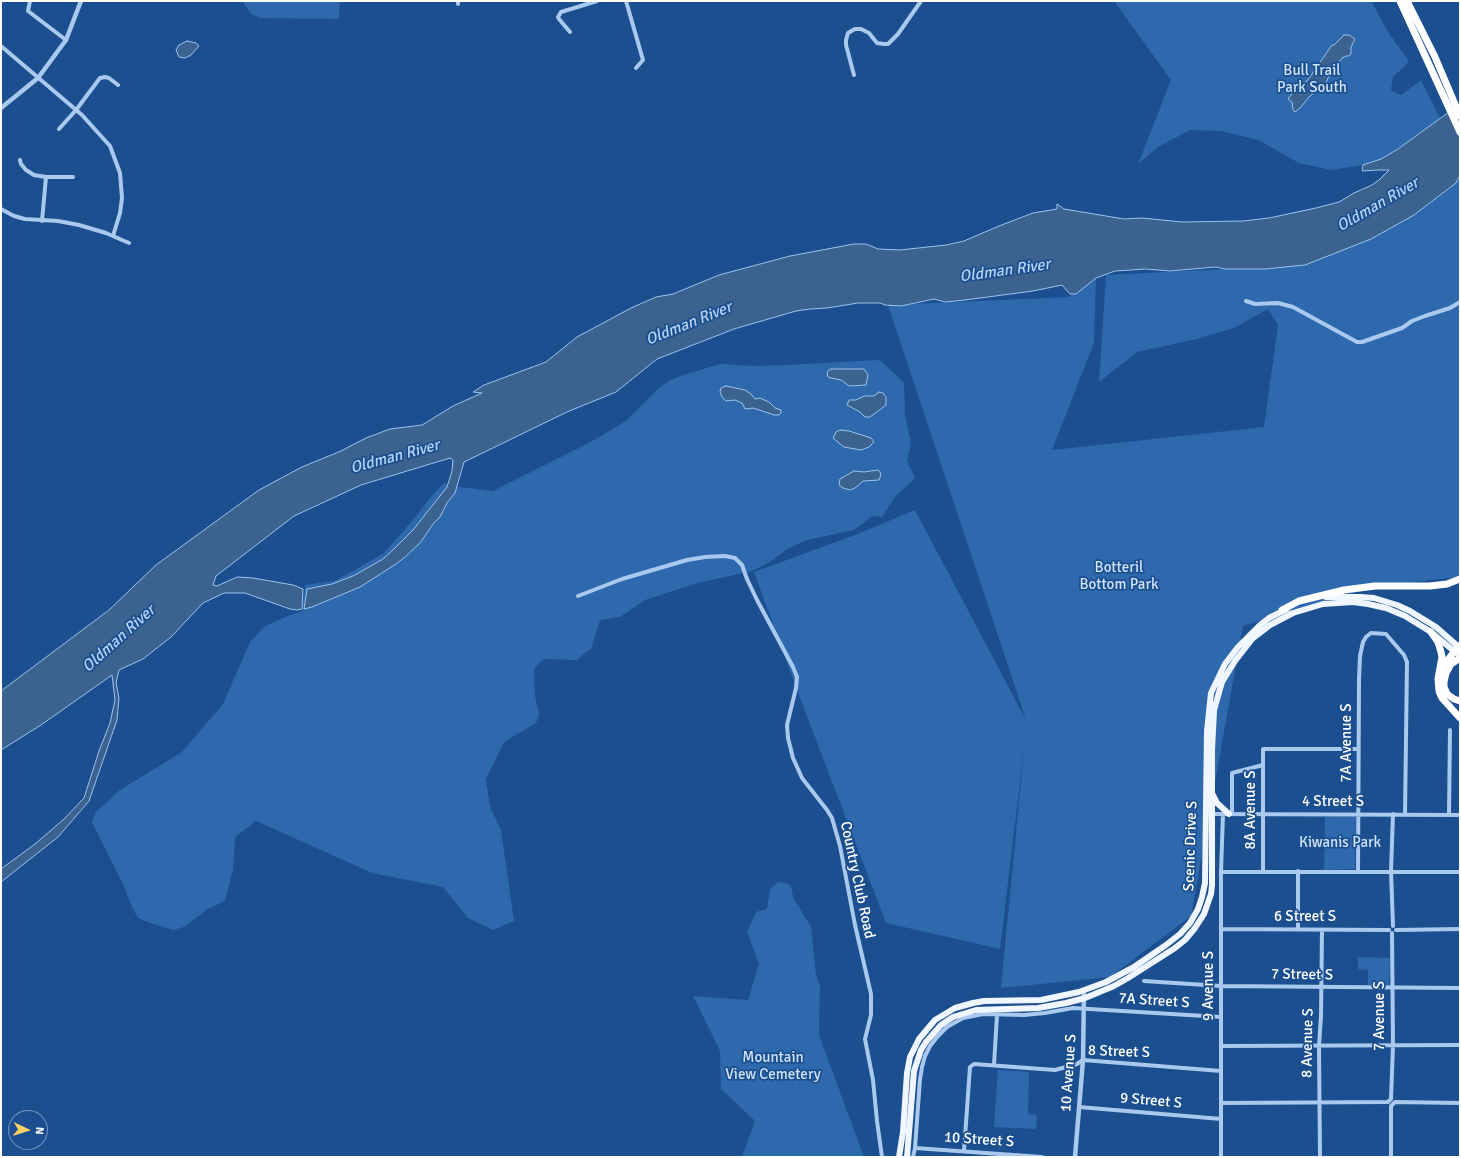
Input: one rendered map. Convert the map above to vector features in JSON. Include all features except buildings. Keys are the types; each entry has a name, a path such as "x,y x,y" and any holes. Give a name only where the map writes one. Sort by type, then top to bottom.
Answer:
{"highway":[{"path":"1400,1 1460,132"},
{"path":"1407,1 1435,57 1460,116"},
{"path":"1282,610 1299,601 1318,595 1354,588 1377,586 1430,586 1447,584 1460,578"},
{"path":"1431,632 1438,642 1442,657 1439,674 1439,691 1445,701 1460,718"},
{"path":"1439,674 1458,652"},
{"path":"1458,652 1446,673 1444,687 1447,694 1460,701"}],"main road":[{"name":"Scenic Drive S","path":"907,1157 914,1071 924,1046 933,1033 941,1026 953,1017 976,1010 1038,1008 1085,998 1114,986 1128,978 1175,948 1185,940 1195,928 1204,914 1211,894 1213,868 1209,814 1207,731 1211,693 1225,664 1238,647 1260,625 1282,610 1308,601 1332,596 1374,598 1397,605 1410,611 1436,627 1458,652"},
{"name":"Scenic Drive S","path":"899,1157 910,1056 919,1039 935,1020 955,1008 973,1003 984,1001 1041,1000 1084,990 1106,982 1134,967 1166,946 1190,923 1198,909 1205,883 1209,814 1212,794 1212,730 1214,710 1222,682 1235,660 1253,638 1270,625 1286,616 1308,607 1323,604 1353,602 1368,604 1405,616 1431,632 1458,652"},
{"path":"1212,794 1217,803 1228,814"}],"street":[{"path":"30,1 28,11 66,40"},
{"path":"1,108 38,78 66,40 81,1"},
{"path":"570,32 559,20 558,17 561,12 597,1"},
{"path":"626,1 644,60 636,68"},
{"path":"854,76 846,45 848,33 854,29 861,29 869,33 877,43 888,44 898,34 921,1"},
{"path":"1,46 76,110 100,133 110,146 120,173 122,198 120,214 112,236"},
{"path":"59,129 76,110 100,78 109,78 118,85"},
{"path":"20,160 23,166 31,173 46,176 73,177"},
{"path":"42,221 46,176"},
{"path":"1,209 19,218 42,221 58,221 79,225 128,243"},
{"path":"1246,302 1255,304 1278,303 1293,307 1357,342 1362,342 1402,328 1412,321 1450,308 1460,302"},
{"name":"Country Club Road","path":"578,596 622,579 687,560 725,556 735,558 742,565 757,600 797,677 796,688 787,725 788,738 793,758 802,778 827,810 836,829 870,994 872,1015 866,1039 873,1080 882,1157"},
{"name":"7A Avenue S","path":"1358,871 1360,653 1364,639 1371,633 1385,634 1406,656 1405,815"},
{"path":"1449,815 1450,730"},
{"name":"8A Avenue S","path":"1263,871 1263,749 1359,749"},
{"name":"9 Avenue S","path":"1221,1157 1221,872 1232,773 1263,765"},
{"name":"4 Street S","path":"1209,814 1460,814"},
{"name":"7 Avenue S","path":"1320,1102 1388,1102 1391,1099 1393,1046 1393,814"},
{"path":"1298,871 1298,929"},
{"path":"1221,872 1460,872"},
{"name":"6 Street S","path":"1221,929 1392,930"},
{"path":"1392,930 1395,933 1396,930 1460,929"},
{"name":"8 Avenue S","path":"1320,1157 1319,1046 1322,930"},
{"name":"7 Street S","path":"1144,981 1221,986 1460,988"},
{"name":"10 Avenue S","path":"1075,1157 1083,1060 1085,1008 1084,990"},
{"path":"913,1157 916,1148 922,1067 930,1046 947,1028 959,1020 978,1015 1024,1015 1072,1008 1085,1008"},
{"name":"7A Street S","path":"1085,1008 1221,1017"},
{"path":"994,1065 997,1015"},
{"path":"1221,1046 1460,1045"},
{"name":"8 Street S","path":"964,1151 970,1068 976,1064 1055,1070 1078,1064 1083,1060 1221,1071"},
{"path":"1221,1103 1320,1102"},
{"path":"1391,1157 1391,1106 1395,1102 1460,1103"},
{"name":"9 Street S","path":"1079,1107 1221,1118"},
{"name":"10 Street S","path":"916,1148 964,1151 987,1155 1042,1157"}],"green space":[{"path":"242,1 340,1 339,19 260,18 251,14"},
{"name":"Bull Trail Park South","path":"1114,1 1371,1 1388,32 1408,60 1408,63 1393,77 1391,90 1401,95 1421,80 1440,118 1411,140 1381,159 1363,165 1331,170 1299,163 1258,140 1221,131 1190,130 1158,147 1138,164 1171,80"},
{"name":"Botteril Bottom Park","path":"1460,174 1460,577 1377,586 1243,626 1191,916 1110,977 1001,988 1024,749 1000,949 886,923 797,690 754,572 855,535 915,510 1026,720 888,305 1069,297 1096,278 1094,343 1052,450 1264,427 1278,325 1268,309 1234,328 1197,339 1137,352 1099,382 1106,275 1305,265"},
{"path":"880,360 904,383 905,414 911,444 907,461 915,478 895,497 882,517 872,516 854,530 807,540 787,549 770,562 752,571 698,583 645,600 620,617 600,620 591,649 577,660 546,659 540,662 534,670 535,696 539,715 536,723 504,742 486,779 490,807 501,830 514,921 493,930 468,918 443,887 372,873 256,821 235,837 233,870 225,901 208,909 184,927 173,930 138,918 92,822 95,813 120,790 182,752 223,704 250,642 265,626 302,611 305,585 334,581 384,553 444,483 460,487 493,491 589,443 626,421 660,387 680,376 720,364 754,366"},
{"name":"Kiwanis Park","path":"1325,817 1356,817 1355,869 1324,870"},
{"name":"Mountain View Cemetery","path":"778,882 786,883 791,886 793,897 811,927 816,975 820,985 819,1035 864,1157 742,1157 755,1121 721,1089 720,1051 693,996 748,1000 759,964 747,932 756,912 767,909 770,889"},
{"path":"1358,957 1390,958 1389,986 1368,985 1368,970 1358,969"},
{"path":"998,1070 1029,1072 1028,1114 1036,1115 1036,1129 994,1127"}],"water":[{"path":"1344,35 1349,35 1355,39 1351,47 1351,54 1342,58 1339,62 1326,70 1329,76 1326,83 1309,97 1295,112 1293,110 1292,102 1288,99 1296,88 1306,82 1332,45 1334,45"},
{"path":"187,41 196,43 199,46 191,55 185,58 179,57 176,50 179,45"},
{"name":"Oldman River","path":"1460,104 1460,175 1456,183 1414,215 1371,239 1305,265 1265,269 1225,269 1216,267 1170,271 1146,269 1115,271 1096,278 1076,294 1070,294 1062,285 1033,291 965,300 945,302 934,299 901,306 885,305 880,303 858,303 796,311 734,329 657,359 616,392 567,412 464,462 455,493 447,503 440,517 433,524 420,543 405,557 360,587 304,609 307,589 332,584 353,576 383,559 413,530 447,487 452,471 453,460 450,458 361,485 294,516 216,576 213,585 217,586 237,577 253,578 293,585 303,589 302,609 290,609 245,593 224,593 203,603 171,637 143,659 119,670 116,683 119,698 117,720 89,801 58,837 1,882 1,869 35,844 64,819 84,798 99,751 110,723 115,700 112,675 41,725 1,750 1,691 109,610 156,565 259,490 302,467 341,451 366,438 390,429 422,425 453,406 482,393 473,392 484,385 546,362 577,337 631,308 656,297 673,294 719,275 790,256 854,244 866,244 878,249 900,250 946,245 964,241 1033,213 1057,209 1057,204 1064,209 1124,219 1142,218 1182,222 1243,221 1269,218 1316,208 1339,202 1379,180 1389,170 1362,171 1363,165 1381,159 1398,149"},
{"path":"831,369 864,369 868,375 866,385 849,386 841,380 828,377 827,372"},
{"path":"726,386 745,390 755,399 760,398 769,402 775,408 781,410 781,413 779,415 774,415 753,408 745,409 742,403 735,400 726,401 720,392 721,388"},
{"path":"879,392 883,393 886,397 886,405 870,417 865,417 860,412 847,405 849,400 856,400 864,396 874,396"},
{"path":"840,430 849,431 871,438 874,442 869,447 861,450 844,447 833,438 836,432"},
{"path":"878,470 881,475 879,480 863,481 855,488 850,490 839,485 840,479 854,471 864,472"}]}
